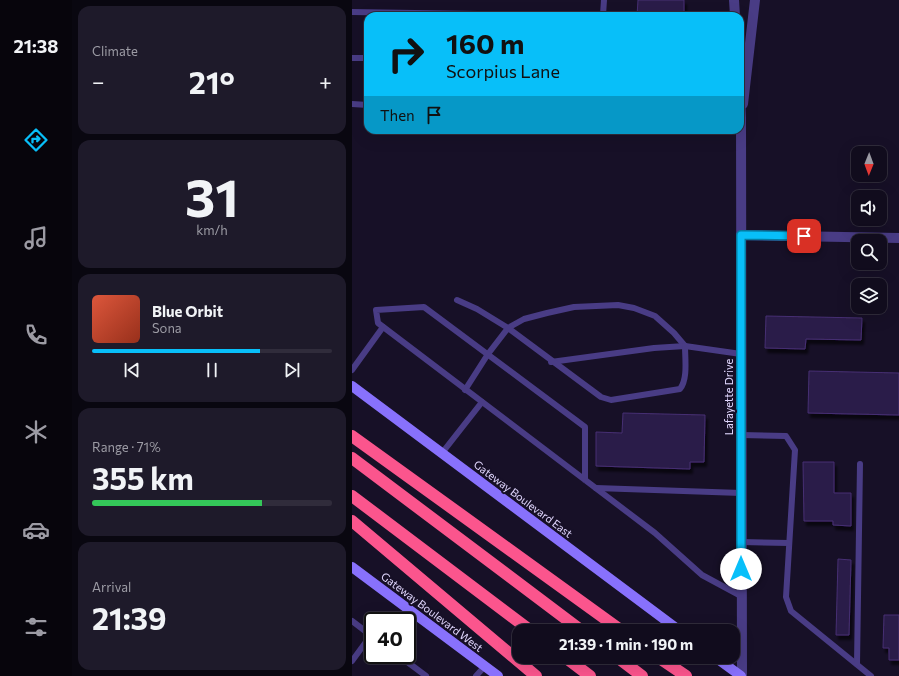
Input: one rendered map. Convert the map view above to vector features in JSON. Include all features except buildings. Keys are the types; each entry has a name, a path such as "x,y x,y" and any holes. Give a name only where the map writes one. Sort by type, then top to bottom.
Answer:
{"highway":[{"path":"352,436 612,624"},
{"path":"352,458 573,624"},
{"path":"352,496 522,624"},
{"path":"352,521 536,676"},
{"path":"575,664 590,676"},
{"path":"626,664 642,676"},
{"path":"668,664 686,676"}],"main road":[{"name":"Gateway Boulevard East","path":"352,386 671,624"},
{"name":"Gateway Boulevard West","path":"352,568 498,676"},
{"path":"725,664 741,676"}],"street":[{"path":"734,0 735,12"},
{"name":"Lafayette Drive","path":"744,93 755,0"},
{"name":"Lafayette Drive","path":"741,134 741,676"},
{"path":"741,235 899,238"}],"lane":[{"path":"603,12 604,0"},
{"path":"352,12 364,12"},
{"path":"352,58 364,58"},
{"path":"352,104 364,105"},
{"path":"457,300 477,309 508,328 601,397 611,400 680,389 683,385 685,371 685,346 674,333 655,316 634,308 618,305 574,307 547,312 524,318 508,328 488,354 465,390"},
{"path":"585,480 585,427 424,307 376,310 378,323 383,327 654,533 702,575 742,596"},
{"path":"352,370 383,327"},
{"path":"552,362 654,348 685,346 741,354"},
{"path":"442,453 482,402"},
{"path":"741,434 786,436 795,450 786,597 791,611 871,676"},
{"path":"857,664 860,464"},
{"path":"596,488 741,493"},
{"path":"741,542 789,543"},
{"path":"352,621 364,630"},
{"path":"352,661 364,646"},
{"path":"410,664 426,676"},
{"path":"476,676 485,666"}],"route":[{"path":"741,569 741,235 804,236"}]}
